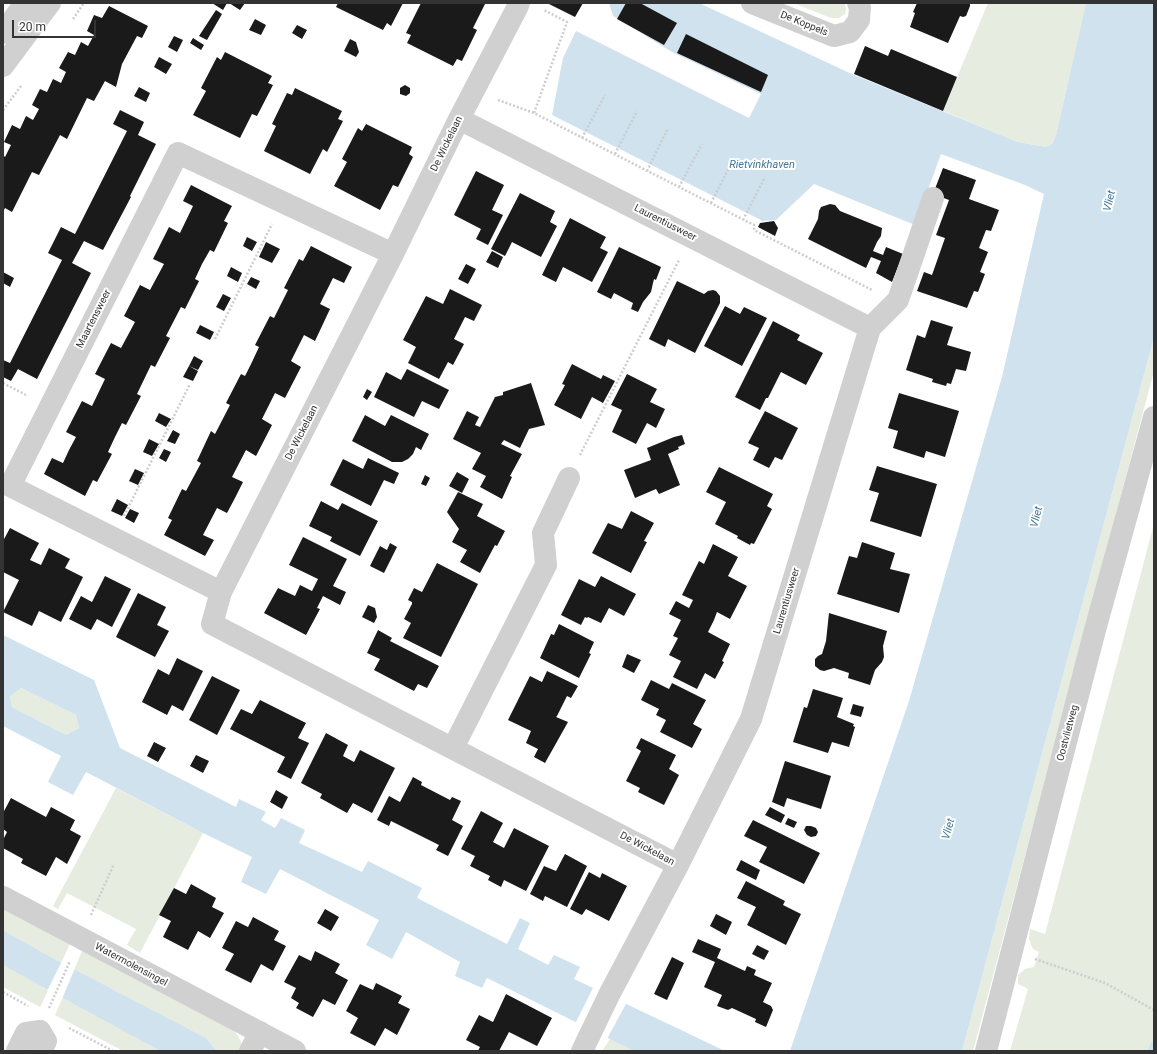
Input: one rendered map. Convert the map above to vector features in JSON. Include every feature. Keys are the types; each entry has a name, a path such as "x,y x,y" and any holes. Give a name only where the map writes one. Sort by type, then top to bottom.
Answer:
{"street":[{"path":"3,33 25,3"},
{"path":"3,66 50,3"},
{"name":"De Wickelaan","path":"519,3 221,592 212,624 678,865 610,993 586,1042"},
{"name":"De Koppels","path":"752,3 834,36 850,32 858,20 860,7 858,3"},
{"name":"Laurentiusweer","path":"459,119 870,328"},
{"name":"Maartensweer","path":"221,592 112,539 10,486 178,153 393,254"},
{"name":"Laurentiusweer","path":"678,865 751,719 870,328 898,300 933,198"},
{"name":"Oostvlietweg","path":"986,1051 1098,622 1154,417"},
{"path":"453,748 546,565 543,533 569,478"},
{"name":"Watermolensingel","path":"3,896 81,938 255,1042 295,1051"},
{"path":"17,1051 26,1033 40,1031 46,1041 41,1051"}],"path":[{"path":"534,113 567,22 542,10"},
{"path":"582,138 605,95"},
{"path":"499,100 534,113 711,203 754,225 754,230 879,294 870,328"},
{"path":"615,154 637,111"},
{"path":"647,171 668,128"},
{"path":"679,187 702,144"},
{"path":"711,203 733,160"},
{"path":"743,220 765,177"},
{"path":"215,339 283,202"},
{"path":"569,478 691,236"},
{"path":"112,539 190,384"},
{"path":"81,938 114,864"},
{"path":"1011,951 1105,983 1154,1010"},
{"path":"47,1011 70,961"},
{"path":"3,992 34,1009"},
{"path":"66,1026 113,1051"}],"shaded area":[{"path":"793,3 845,3 846,9 845,14 839,18 831,18"},
{"path":"988,3 1086,3 1056,135 1053,143 1046,147 1018,142 943,111"},
{"path":"1154,337 1154,371 973,1051 962,1051"},
{"path":"1154,524 1154,1051 1010,1051 1028,989 1018,984 1018,975 1025,969 1034,967 1039,952 1033,949 1029,939 1030,929 1045,934"},
{"path":"21,688 76,715 79,728 66,735 12,707 10,695"},
{"path":"116,788 203,833 140,953 127,945 136,929 67,893 58,909 53,906"},
{"path":"3,908 70,944 61,963 3,930"},
{"path":"83,949 224,1023 237,1034 241,1042 241,1051 217,1051 206,1038 74,970"},
{"path":"3,965 49,989 40,1007 3,987"},
{"path":"63,997 160,1051 123,1051 55,1015"},
{"path":"610,1039 615,1041 634,1051 602,1051"}],"water":[{"path":"609,3 699,3 854,75 1018,142 1046,147 1053,143 1056,135 1086,3 1154,3 1154,337 962,1051 790,1051 909,701 1002,377 1044,194 1025,185 941,154 915,225 814,184 776,220 761,221 552,115 563,58 576,31 749,118 761,94 672,52 613,16"},
{"path":"3,635 94,680 120,748 236,807 239,799 266,812 261,820 275,828 281,818 305,830 299,843 362,872 368,861 422,888 417,898 507,944 520,918 530,923 518,949 548,965 554,955 580,967 574,979 725,1051 634,1051 487,978 482,988 455,976 460,962 406,932 392,959 366,945 379,920 280,869 266,894 241,882 252,857 86,772 73,795 48,782 61,756 3,726","holes":["21,688 76,715 79,728 66,735 12,707 10,696"]},
{"path":"3,930 56,960 206,1038 217,1051 160,1051 3,965"}],"pier":[{"path":"62,961 75,968 62,999 47,991"},
{"path":"594,986 627,1002 607,1039 575,1024"}],"building":[{"path":"212,3 227,3 223,10"},
{"path":"229,3 245,3 240,10"},
{"path":"338,3 403,3 391,26 387,23 383,30 336,7"},
{"path":"421,3 485,4 473,28 477,30 462,61 457,59 453,66 407,43 411,35 406,33"},
{"path":"547,3 583,3 575,17"},
{"path":"626,3 640,3 677,23 664,45 617,19"},
{"path":"917,3 970,3 970,6 966,16 960,16 948,43 910,27 915,13 913,12"},
{"path":"109,6 148,26 142,38 137,36 122,64 116,87 105,81 94,101 87,98 67,139 60,135 39,175 32,172 12,212 5,208 3,212 3,155 5,157 11,145 4,142 12,125 20,129 26,116 33,120 39,109 32,105 40,89 47,92 53,79 61,83 66,72 59,68 68,52 75,55 81,42 88,46 94,35 87,31 94,15 102,18"},
{"path":"216,10 222,14 207,40 199,36"},
{"path":"255,19 266,25 261,35 249,30"},
{"path":"297,25 307,30 302,39 292,33"},
{"path":"686,34 768,75 761,92 677,53"},
{"path":"174,36 183,40 177,52 168,47"},
{"path":"193,38 204,45 201,50 190,43"},
{"path":"350,39 356,42 359,52 356,57 344,51"},
{"path":"865,46 888,56 891,49 957,77 943,111 854,74"},
{"path":"225,52 272,76 268,83 273,85 257,116 252,114 240,138 193,115 206,91 201,88 217,57 221,60"},
{"path":"159,57 172,64 166,74 154,67"},
{"path":"405,85 410,88 410,93 406,96 400,94 400,88"},
{"path":"139,87 150,93 146,102 134,96"},
{"path":"295,88 342,111 338,119 343,121 327,152 323,149 310,174 264,151 276,126 272,124 287,93 292,95"},
{"path":"120,110 144,122 138,135 156,144 130,196 131,197 103,250 84,241 72,263 91,273 37,379 18,369 11,381 3,377 3,360 10,363 62,260 48,253 61,227 75,234 127,131 113,124"},
{"path":"366,124 412,147 409,154 413,157 398,187 393,185 380,210 334,186 347,162 342,159 358,128 362,131"},
{"path":"943,168 976,180 969,199 999,210 991,231 986,230 979,248 988,252 980,272 985,274 978,292 974,291 967,308 917,291 924,272 932,275 945,238 936,235 949,200 933,194"},
{"path":"476,171 504,185 492,210 503,215 488,245 476,239 481,229 454,215"},
{"path":"191,185 232,206 224,221 228,223 214,252 210,250 202,264 195,279 199,281 185,309 181,307 166,336 170,338 155,367 151,365 137,394 141,396 126,425 122,423 108,452 112,454 97,482 93,480 85,496 44,474 52,458 63,463 76,437 66,432 82,401 92,406 105,379 95,374 111,343 121,348 135,322 124,316 140,285 150,290 164,264 153,259 169,227 180,233 193,206 183,201"},
{"path":"520,193 555,211 550,222 557,226 541,257 512,242 505,256 491,249"},
{"path":"830,204 835,205 840,211 882,228 881,236 873,251 883,255 886,247 903,254 892,282 876,273 881,261 871,257 866,268 808,239 818,219 821,207"},
{"path":"570,218 606,237 600,248 608,252 592,282 563,267 556,282 542,275"},
{"path":"774,221 778,228 775,236 758,227 760,223"},
{"path":"247,237 257,242 252,251 243,246"},
{"path":"266,242 280,249 272,263 259,257"},
{"path":"311,246 352,267 344,283 333,278 320,304 330,309 315,341 304,335 291,361 301,367 285,398 275,393 262,419 272,425 256,456 246,450 232,477 243,482 235,498 227,513 217,508 203,535 214,540 205,556 164,535 172,520 168,518 182,489 186,491 201,463 197,461 211,431 215,434 230,405 226,403 241,374 245,376 259,347 255,345 270,316 274,318 288,290 284,288 299,259 303,261"},
{"path":"619,247 661,267 656,280 654,279 651,292 643,302 638,312 631,309 633,303 614,293 611,299 597,292"},
{"path":"492,251 503,257 498,268 486,262"},
{"path":"466,264 476,269 468,284 458,279"},
{"path":"231,267 242,273 238,282 227,276"},
{"path":"3,272 14,278 10,287 3,283"},
{"path":"251,277 260,281 256,289 247,284"},
{"path":"677,281 704,294 708,291 716,291 720,296 720,303 695,353 668,339 665,347 649,339"},
{"path":"450,289 482,305 474,321 465,317 454,339 464,344 453,365 448,362 439,379 408,363 416,347 403,340 426,296 443,304"},
{"path":"223,294 231,298 224,311 216,307"},
{"path":"725,306 740,314 744,307 767,318 742,366 704,346"},
{"path":"931,320 953,327 947,345 971,352 966,371 956,369 951,384 947,383 946,386 932,382 933,379 906,370 917,335 925,338"},
{"path":"773,321 800,335 797,340 823,353 806,385 781,372 760,410 735,397"},
{"path":"200,325 214,332 210,340 196,333"},
{"path":"194,356 203,361 198,370 189,366"},
{"path":"572,364 601,379 603,375 615,381 603,403 592,397 581,419 554,405 565,385 562,384"},
{"path":"189,366 198,371 193,381 183,377"},
{"path":"407,369 449,390 439,409 422,401 414,417 374,397 386,372 401,380"},
{"path":"627,374 657,389 650,402 665,409 656,428 647,423 636,444 612,432 622,410 611,405"},
{"path":"531,383 545,425 529,429 520,448 504,440 501,444 522,454 510,476 512,477 502,499 480,487 486,476 472,469 481,453 453,439 467,411 479,417 475,425 480,427 495,397 503,395 503,392"},
{"path":"367,389 372,392 367,400 363,397"},
{"path":"899,393 959,411 945,457 926,451 924,458 893,448 898,431 888,428"},
{"path":"765,411 798,428 782,460 775,457 769,468 753,460 759,448 748,443"},
{"path":"159,413 171,419 166,427 155,421"},
{"path":"365,415 385,426 391,415 429,434 421,450 416,447 413,454 408,459 402,462 392,462 352,441"},
{"path":"173,430 180,434 175,444 167,441"},
{"path":"682,435 685,444 678,447 679,449 668,454 680,485 659,494 656,489 635,498 624,470 651,460 647,448"},
{"path":"149,439 159,444 152,456 143,452"},
{"path":"164,449 171,452 166,462 159,458"},
{"path":"368,458 399,473 394,484 384,480 371,506 330,485 343,459 363,469"},
{"path":"877,466 937,484 921,537 870,521 879,493 869,490"},
{"path":"719,467 773,494 767,506 772,509 754,544 751,543 750,545 737,538 738,536 715,524 726,502 706,492"},
{"path":"135,469 144,473 138,485 129,481"},
{"path":"457,472 469,479 462,493 449,486"},
{"path":"425,475 430,478 426,486 421,484"},
{"path":"458,492 483,504 477,516 505,531 497,546 495,545 480,573 460,562 467,550 452,542 459,529 447,512"},
{"path":"117,499 128,505 122,516 111,511"},
{"path":"321,501 338,510 342,503 378,521 360,556 330,541 332,537 309,526"},
{"path":"130,509 139,513 134,523 125,518"},
{"path":"631,511 654,523 644,541 647,542 631,573 592,553 608,523 622,529"},
{"path":"10,528 39,543 30,560 41,565 49,548 70,559 65,568 83,577 61,622 39,611 32,626 3,612 19,580 3,572 3,541"},
{"path":"303,537 347,559 333,586 346,592 340,605 323,596 317,608 320,609 306,635 264,613 278,588 295,596 300,585 312,591 318,579 289,565"},
{"path":"862,542 895,553 890,569 910,574 899,613 837,594 849,556 857,558"},
{"path":"390,543 397,547 384,573 370,566 380,546 387,550"},
{"path":"713,544 738,557 728,576 747,586 730,619 717,612 708,632 730,644 722,661 724,662 715,679 705,673 697,689 673,677 681,661 669,655 678,638 673,636 681,620 669,614 676,601 689,608 693,600 682,595 699,561 704,564"},
{"path":"437,563 478,584 441,657 403,638 411,623 404,619 412,604 412,602 408,600 414,588 422,592"},
{"path":"105,576 131,589 112,627 97,619 91,630 69,619 81,596 92,602"},
{"path":"601,576 636,594 624,616 609,608 601,623 585,617 581,625 561,615 579,579 595,587"},
{"path":"138,593 166,607 157,625 169,631 155,657 116,637"},
{"path":"368,605 375,608 377,617 374,623 362,617"},
{"path":"829,613 887,631 883,646 884,657 882,662 875,670 870,685 848,678 849,673 834,668 824,671 815,666 815,659 822,654 826,641"},
{"path":"559,624 594,642 589,653 591,654 579,678 540,658 551,634 554,635"},
{"path":"378,630 392,638 390,641 439,666 427,688 418,684 414,691 374,670 380,659 367,653"},
{"path":"627,654 641,660 634,673 622,667"},
{"path":"177,658 203,671 183,711 172,705 167,715 142,702 158,669 169,675"},
{"path":"547,671 578,686 571,698 567,696 556,717 568,722 545,763 534,757 538,749 526,743 531,731 508,720 530,676 542,682"},
{"path":"212,676 240,690 217,735 189,720"},
{"path":"651,680 669,689 672,683 706,700 693,724 702,729 692,748 660,732 666,720 656,715 659,709 641,700"},
{"path":"813,689 843,698 837,717 854,724 853,726 855,727 849,747 832,742 828,753 793,742 804,707 807,708"},
{"path":"260,700 306,723 298,738 309,743 291,779 277,772 285,757 230,729 241,709 252,714"},
{"path":"853,704 864,707 861,717 850,714"},
{"path":"326,733 348,745 343,756 354,762 360,750 395,768 372,813 353,803 347,813 320,798 322,794 301,783"},
{"path":"641,738 676,755 669,769 679,775 664,805 638,792 640,788 626,781 641,751 636,748"},
{"path":"154,742 166,748 158,762 147,756"},
{"path":"196,755 209,761 203,773 190,766"},
{"path":"785,761 831,776 821,809 787,798 784,807 772,802"},
{"path":"413,777 422,782 421,785 450,800 452,797 461,801 452,820 463,826 448,856 436,850 439,845 391,821 389,826 377,820 389,796 400,802"},
{"path":"276,790 288,797 282,809 270,802"},
{"path":"11,798 46,817 51,807 75,820 70,830 81,836 67,864 56,857 46,876 21,863 23,859 3,848 3,840 7,832 3,829 3,813"},
{"path":"770,807 785,815 781,823 765,815"},
{"path":"481,811 503,823 493,842 504,848 514,828 549,846 526,891 504,880 501,887 488,880 490,876 470,866 475,856 461,849"},
{"path":"788,818 797,822 794,828 785,824"},
{"path":"753,820 820,853 804,884 759,862 767,847 744,836"},
{"path":"806,826 816,828 818,832 816,836 811,837 807,835 804,830"},
{"path":"565,854 587,866 567,907 545,896 543,901 530,894 544,866 556,871"},
{"path":"741,860 760,870 756,880 736,870"},
{"path":"589,872 600,878 602,873 627,886 609,921 586,909 582,915 570,909"},
{"path":"746,881 785,901 783,905 801,914 786,945 747,925 756,907 737,898"},
{"path":"191,884 216,898 212,907 224,913 210,938 198,931 188,950 163,937 171,921 159,915 174,888 186,894"},
{"path":"325,909 339,917 331,931 317,923"},
{"path":"716,914 732,922 726,935 710,926"},
{"path":"253,917 279,931 274,940 286,946 273,971 261,964 251,983 225,970 234,954 222,948 236,921 248,927"},
{"path":"698,939 721,949 717,958 745,971 747,966 756,970 754,975 772,983 763,1002 771,1006 773,1010 766,1027 755,1022 756,1019 732,1008 728,1010 717,1006 722,995 704,987 715,962 692,952"},
{"path":"757,945 769,951 764,960 752,954"},
{"path":"315,951 340,964 335,973 348,980 335,1005 323,999 313,1017 296,1008 299,1003 291,998 296,988 284,982 299,955 311,961"},
{"path":"672,957 684,963 667,1000 654,994"},
{"path":"376,983 402,996 398,1003 410,1009 397,1035 385,1028 375,1046 350,1033 358,1018 346,1011 360,984 373,990"},
{"path":"506,994 552,1018 537,1046 509,1032 499,1051 478,1051 480,1047 466,1040 479,1015 493,1022"}],"waterway":[{"path":"1152,1051 1154,1045"}],"water label":[{"name":"Rietvinkhaven","path":"762,165"},
{"name":"Vliet","path":"1110,201"},
{"name":"Vliet","path":"1037,517"},
{"name":"Vliet","path":"949,829"}]}
